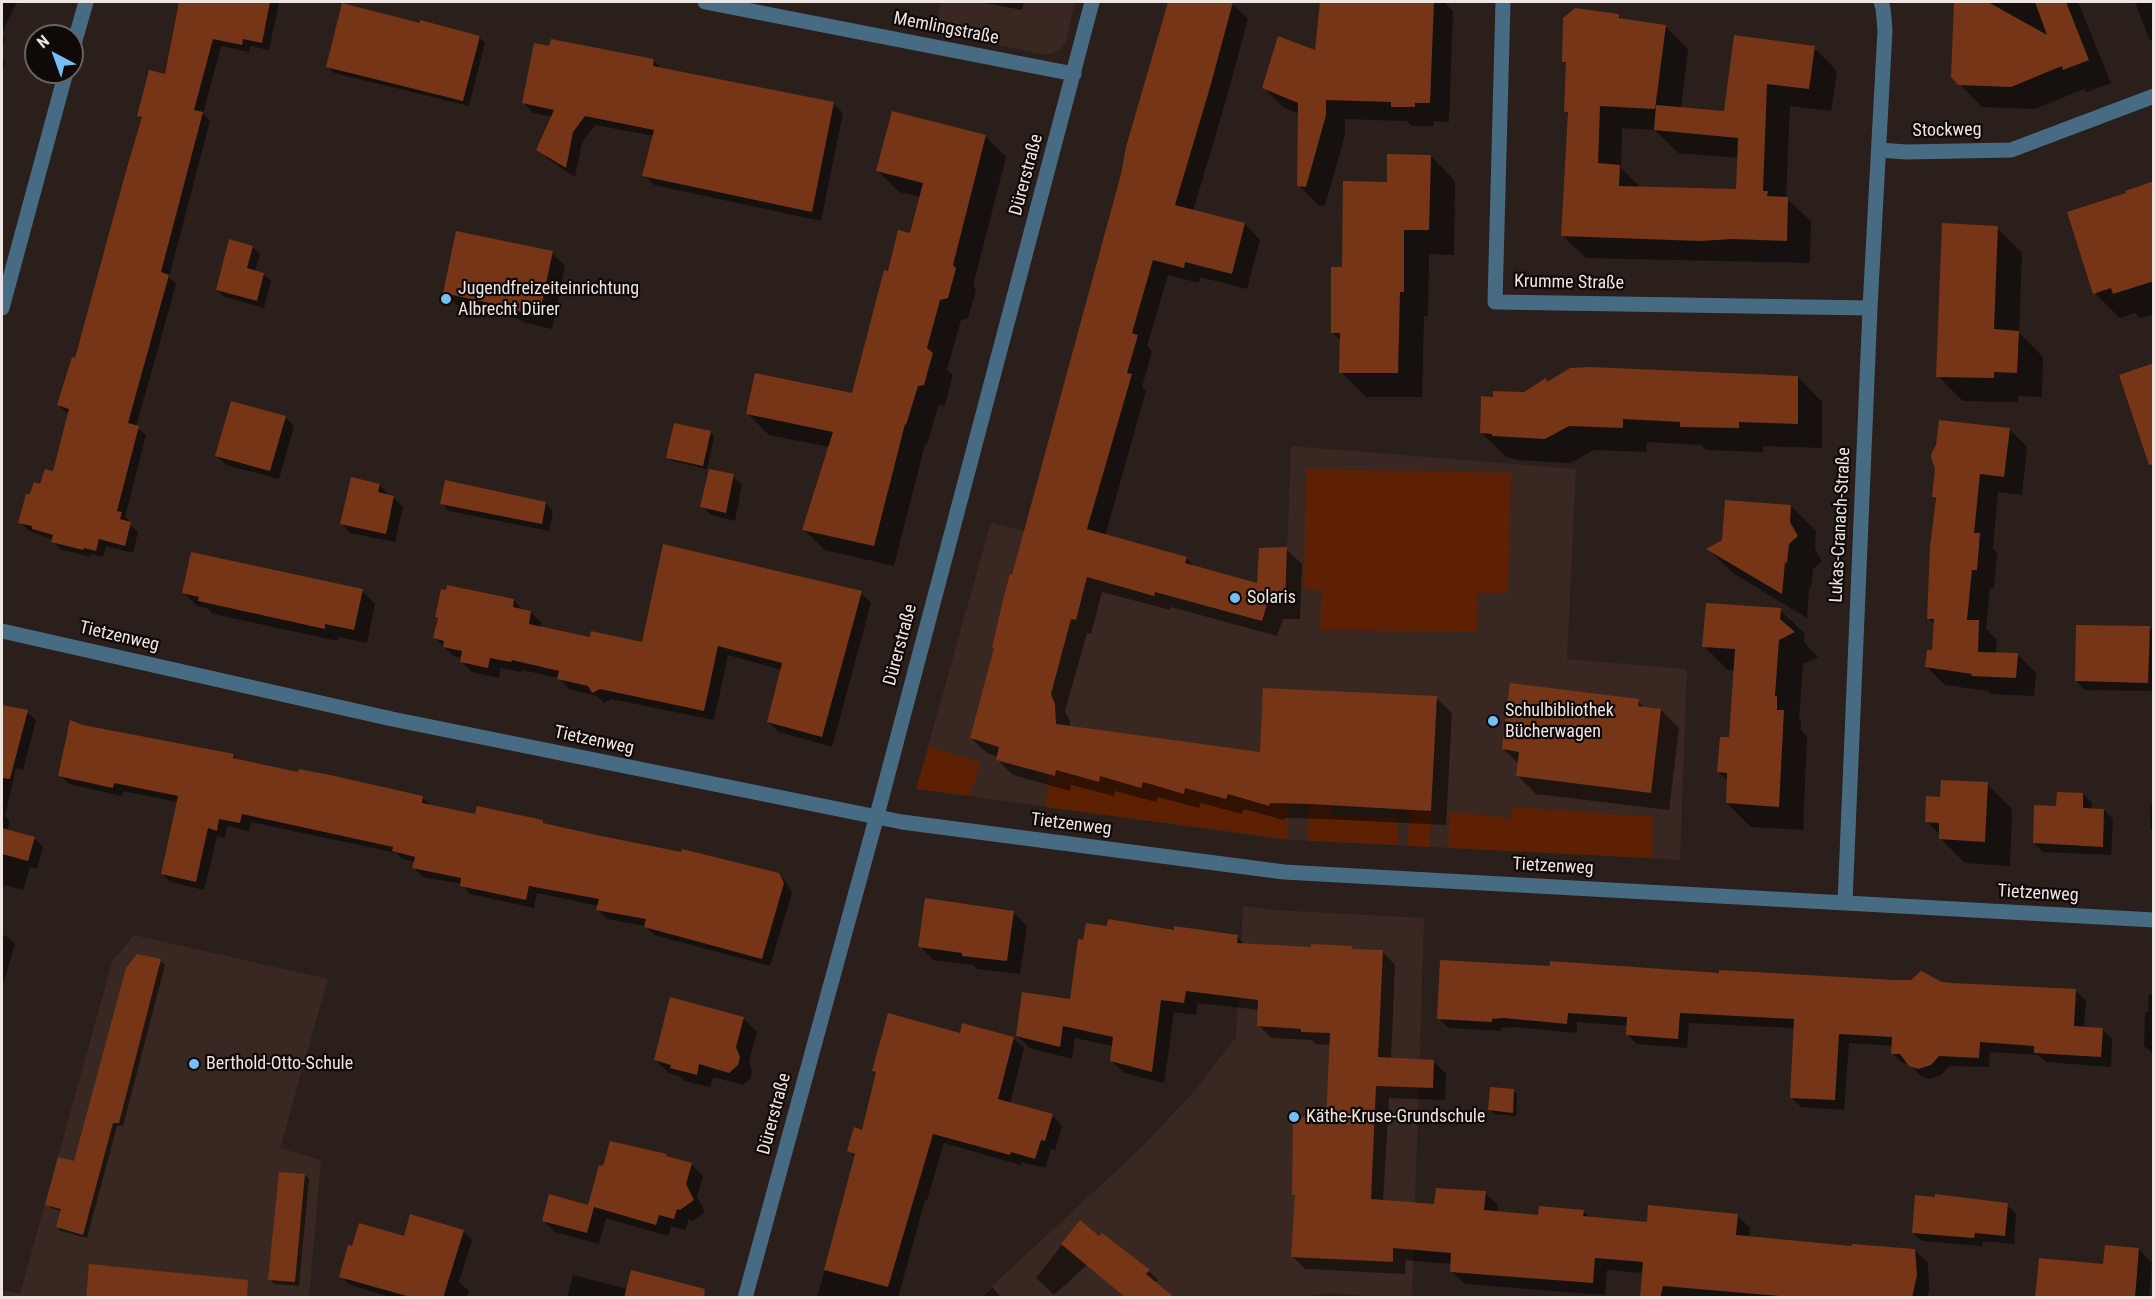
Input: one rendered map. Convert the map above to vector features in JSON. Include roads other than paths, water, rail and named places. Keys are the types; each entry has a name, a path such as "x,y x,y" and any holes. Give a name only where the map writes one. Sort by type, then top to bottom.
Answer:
{"street":[{"path":"80,24 86,2"},
{"name":"Memlingstraße","path":"705,2 1074,74"},
{"name":"Dürerstraße","path":"745,1298 876,819 1092,2"},
{"name":"Krumme Straße","path":"1503,2 1494,302 1870,308"},
{"path":"1880,150 1885,30 1881,2"},
{"path":"2,308 63,84"},
{"name":"Stockweg","path":"1880,150 1905,152 2011,150 2154,96"},
{"name":"Lukas-Cranach-Straße","path":"1845,903 1870,308 1880,150"},
{"name":"Tietzenweg","path":"2,631 392,719 876,819 1284,872 2154,920"}],"place":[{"name":"Jugendfreizeiteinrichtung Albrecht Dürer","path":"446,299"},
{"name":"Solaris","path":"1235,598"},
{"name":"Schulbibliothek Bücherwagen","path":"1493,721"},
{"name":"Berthold-Otto-Schule","path":"194,1064"},
{"name":"Käthe-Kruse-Grundschule","path":"1294,1117"}]}
